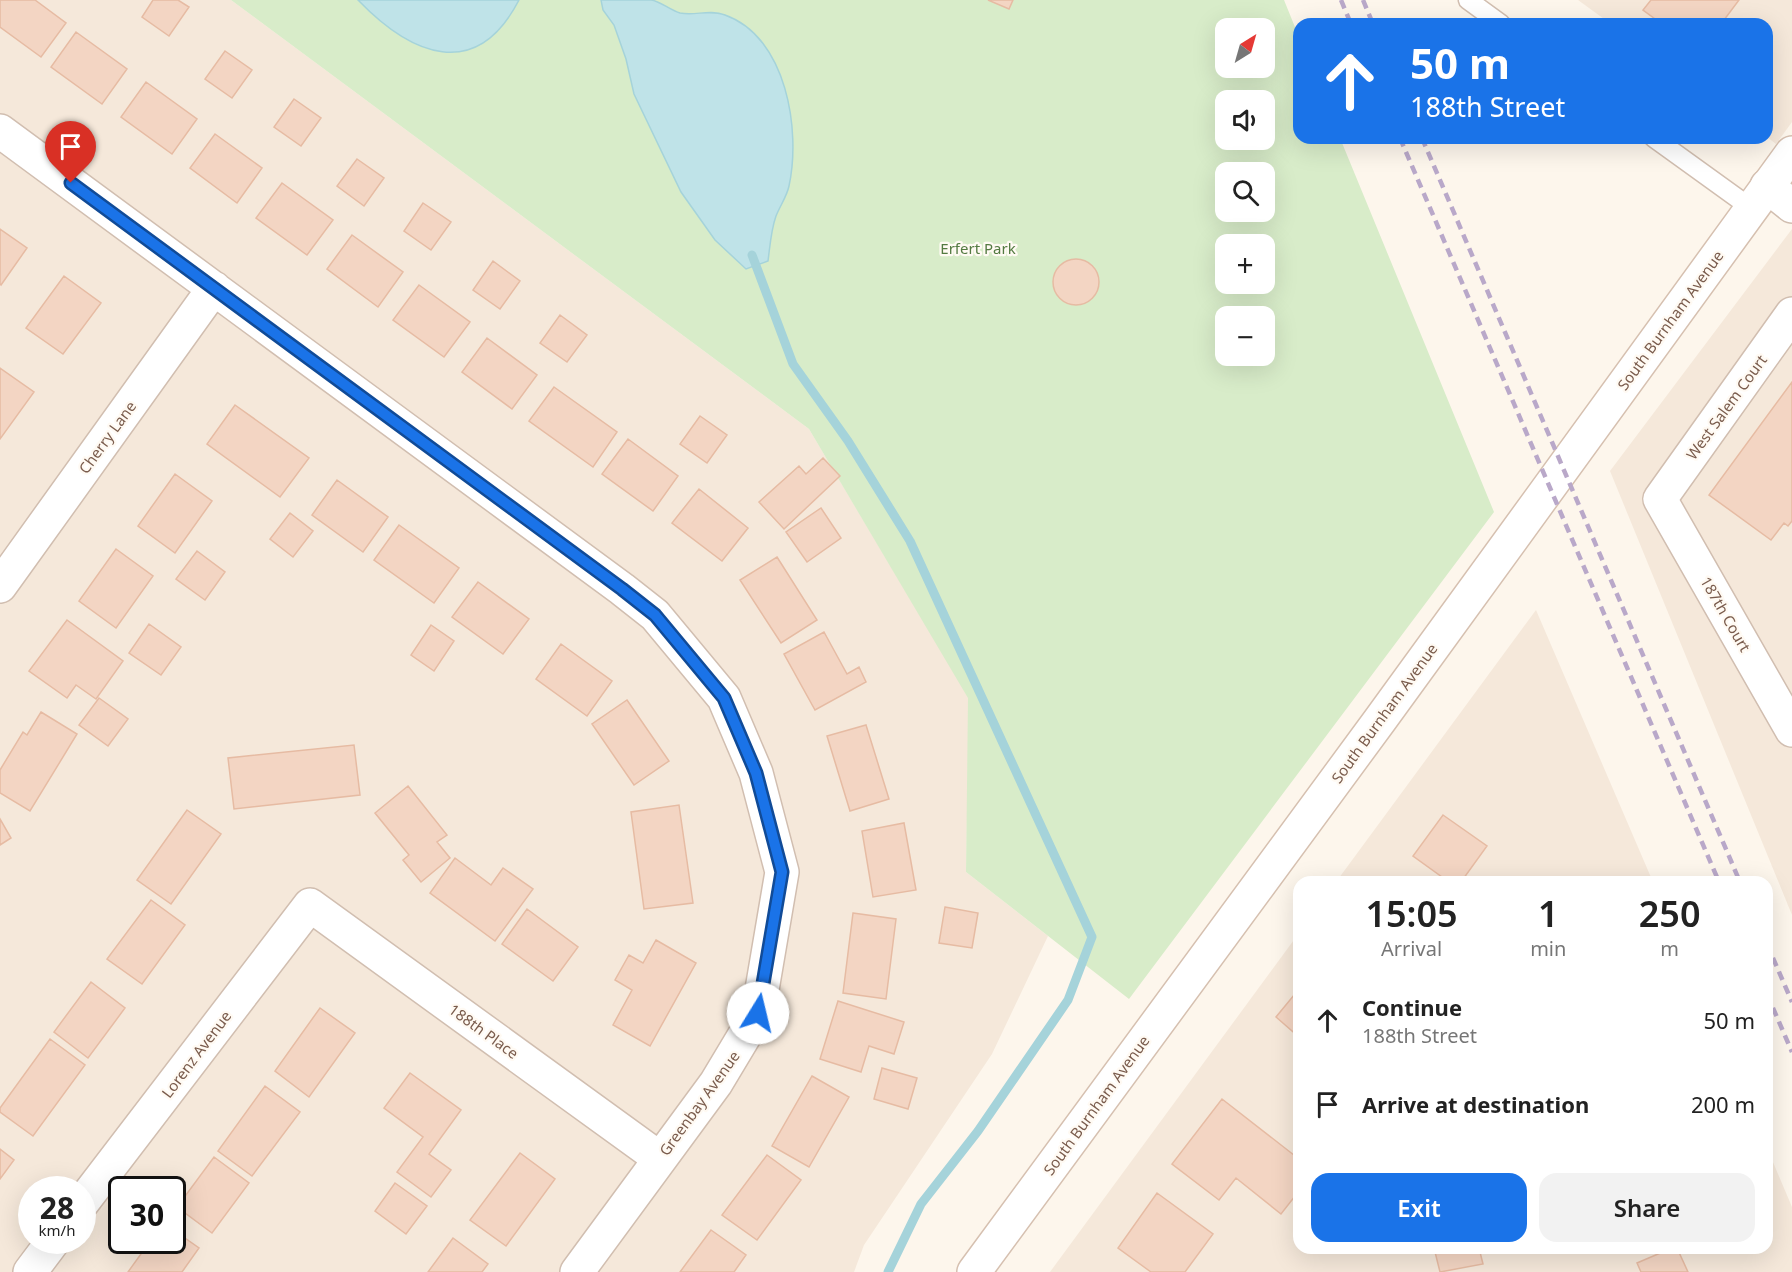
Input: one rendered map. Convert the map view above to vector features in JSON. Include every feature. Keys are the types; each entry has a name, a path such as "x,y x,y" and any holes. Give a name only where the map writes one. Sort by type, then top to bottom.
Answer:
{"street":[{"name":"Greenbay Avenue","path":"0,131 655,615 724,698 756,773 782,872 758,1013 716,1083 577,1272"},
{"name":"South Burnham Avenue","path":"974,1272 1380,720 1792,153"},
{"path":"1759,197 1792,206"},
{"name":"Cherry Lane","path":"0,586 214,288"},
{"name":"West Salem Court","path":"1660,499 1792,314"},
{"name":"187th Court","path":"1660,499 1792,730"},
{"name":"188th Place","path":"310,905 659,1158"},
{"name":"Lorenz Avenue","path":"96,1185 310,905"},
{"path":"30,1272 44,1254"}],"lane":[{"path":"1468,0 1493,18"},
{"path":"1665,144 1759,197"}],"shaded area":[{"path":"0,0 231,0 809,429 969,698 966,872 1048,936 992,1054 864,1245 854,1272 0,1272"},
{"path":"1578,0 1792,0 1792,122 1776,144 1773,142 1773,18 1603,18"},
{"path":"1792,229 1792,915 1610,471"},
{"path":"1536,610 1650,876 1340,876"},
{"path":"1293,941 1293,1254 1773,1254 1773,1162 1792,1207 1792,1272 1050,1272"}],"green space":[{"name":"Erfert Park","path":"231,0 1284,0 1293,22 1293,144 1342,144 1494,512 1129,999 966,872 968,698 809,429"}],"water":[{"path":"358,0 519,0 502,26 483,43 463,51 442,52 421,46 399,35"},
{"path":"601,0 651,0 680,13 719,13 746,26 763,43 776,64 785,88 793,139 789,186 774,221 768,261 746,269 715,240 681,192 634,94 626,59 614,25 603,10"}],"building":[{"path":"0,0 35,0 66,23 41,57 0,27"},
{"path":"153,0 178,0 189,7 169,36 142,17"},
{"path":"988,0 1013,0 1009,9"},
{"path":"1651,0 1739,0 1726,18 1654,18 1643,10"},
{"path":"76,32 127,69 102,104 51,67"},
{"path":"225,51 252,70 232,98 205,79"},
{"path":"146,82 197,119 172,154 121,117"},
{"path":"294,99 321,118 301,146 274,127"},
{"path":"215,134 262,168 237,203 190,168"},
{"path":"357,159 384,178 364,206 337,186"},
{"path":"282,183 333,220 307,255 256,218"},
{"path":"423,203 451,222 431,250 404,231"},
{"path":"0,229 27,248 1,285 0,284"},
{"path":"352,235 403,272 378,307 327,269"},
{"path":"1076,259 1092,266 1099,282 1092,298 1076,305 1060,298 1053,282 1060,266"},
{"path":"493,261 520,281 500,309 473,290"},
{"path":"64,276 101,303 63,354 26,328"},
{"path":"419,285 470,322 444,357 393,320"},
{"path":"560,315 587,335 567,362 540,343"},
{"path":"487,338 537,375 512,409 462,372"},
{"path":"0,368 34,392 0,439"},
{"path":"1792,382 1792,521 1788,526 1784,523 1771,540 1709,495"},
{"path":"554,387 617,432 593,467 529,421"},
{"path":"235,405 309,458 280,497 207,444"},
{"path":"700,416 727,435 707,463 680,444"},
{"path":"628,439 678,476 653,511 602,474"},
{"path":"823,458 840,476 784,529 759,502 799,466 806,474"},
{"path":"175,474 212,501 175,553 138,526"},
{"path":"337,480 388,517 363,552 312,515"},
{"path":"699,489 748,528 722,561 672,523"},
{"path":"821,508 841,538 807,562 786,532"},
{"path":"290,513 313,531 293,557 270,539"},
{"path":"399,525 459,568 434,603 374,560"},
{"path":"116,549 153,576 116,628 79,601"},
{"path":"197,551 225,572 205,600 176,579"},
{"path":"777,557 817,620 781,643 740,580"},
{"path":"478,582 529,619 503,654 452,617"},
{"path":"67,620 123,661 96,699 76,685 67,698 29,671"},
{"path":"149,624 181,647 161,675 129,653"},
{"path":"431,625 454,641 434,671 411,655"},
{"path":"824,632 847,674 859,667 866,682 815,710 784,654"},
{"path":"561,644 612,681 587,716 536,679"},
{"path":"99,698 128,719 108,746 79,725"},
{"path":"627,700 669,761 634,785 592,724"},
{"path":"41,712 77,734 30,811 0,793 0,770 23,732 27,735"},
{"path":"866,725 889,799 850,811 827,736"},
{"path":"354,745 360,795 234,809 228,758"},
{"path":"408,786 447,835 437,842 450,858 421,882 403,860 409,855 375,813"},
{"path":"679,805 693,903 644,909 631,812"},
{"path":"187,810 221,834 171,904 137,880"},
{"path":"1443,815 1487,846 1465,876 1441,876 1413,856"},
{"path":"0,819 11,838 0,845"},
{"path":"904,823 916,890 873,897 862,831"},
{"path":"455,858 491,885 503,868 533,889 495,941 430,893"},
{"path":"151,900 185,925 142,984 107,959"},
{"path":"945,907 978,913 972,948 939,943"},
{"path":"527,909 578,947 553,981 502,944"},
{"path":"853,913 896,919 886,999 843,993"},
{"path":"656,940 696,963 650,1046 613,1025 632,990 615,980 629,955 643,963"},
{"path":"91,982 125,1008 88,1058 54,1032"},
{"path":"1293,996 1293,1032 1276,1017"},
{"path":"838,1001 904,1022 894,1054 869,1046 861,1072 820,1059"},
{"path":"320,1008 355,1033 309,1097 275,1071"},
{"path":"50,1039 85,1065 33,1136 0,1112 0,1108"},
{"path":"882,1068 917,1078 908,1109 874,1099"},
{"path":"410,1073 461,1110 429,1154 451,1170 431,1197 397,1172 423,1137 384,1108"},
{"path":"812,1076 849,1097 809,1167 772,1146"},
{"path":"265,1086 300,1112 252,1176 218,1151"},
{"path":"1222,1099 1293,1154 1293,1199 1281,1214 1236,1178 1219,1200 1172,1164"},
{"path":"0,1149 14,1160 0,1179"},
{"path":"520,1153 555,1179 506,1246 470,1220"},
{"path":"767,1155 801,1180 757,1240 722,1215"},
{"path":"214,1157 249,1183 212,1233 186,1214 186,1195"},
{"path":"395,1183 427,1206 406,1234 375,1211"},
{"path":"1157,1193 1213,1234 1185,1272 1151,1272 1118,1248"},
{"path":"711,1230 746,1255 734,1272 680,1272"},
{"path":"453,1238 488,1264 482,1272 428,1272"},
{"path":"186,1239 199,1248 182,1272 128,1272 141,1254 186,1254"},
{"path":"1436,1254 1480,1254 1483,1264 1440,1272"},
{"path":"1658,1254 1680,1254 1688,1272 1641,1272 1637,1263"}],"waterway":[{"path":"752,255 793,364 848,441 910,541 1092,937 1068,1000 978,1131 921,1204 888,1272"}],"railway":[{"path":"1341,0 1348,18"},
{"path":"1363,0 1370,18"},
{"path":"1403,144 1716,876"},
{"path":"1425,144 1737,876"},
{"path":"1773,958 1792,1002"},
{"path":"1773,1008 1792,1052"}],"route":[{"path":"71,183 655,615 724,698 756,773 782,872 758,1013"}]}
